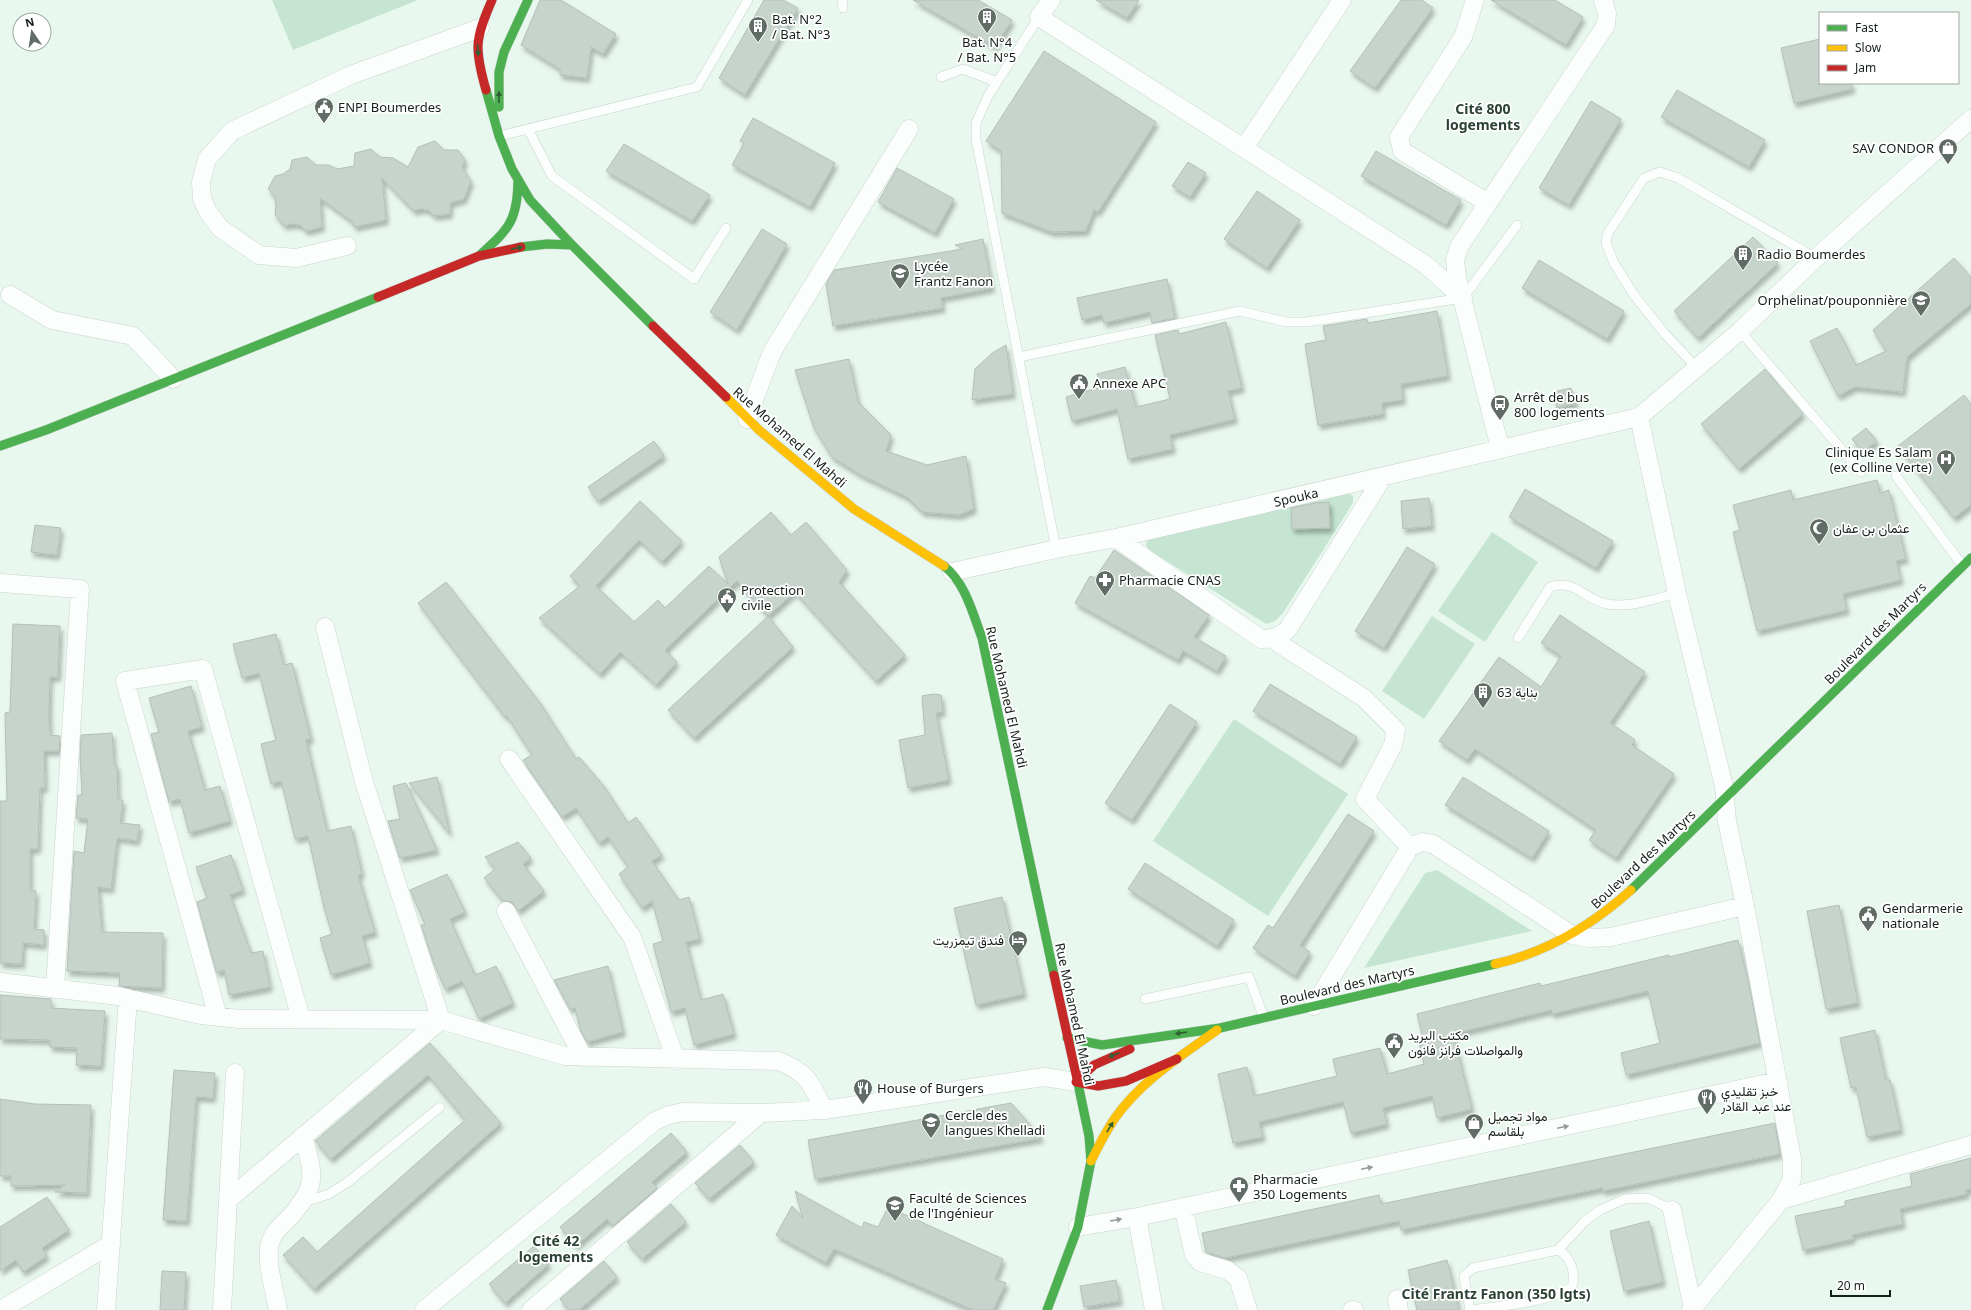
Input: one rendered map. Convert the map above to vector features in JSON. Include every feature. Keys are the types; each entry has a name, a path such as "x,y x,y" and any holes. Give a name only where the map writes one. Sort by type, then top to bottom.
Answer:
{"street":[{"path":"492,0 480,28 477,46 480,69 499,136"},
{"path":"499,136 498,72 504,52 528,0"},
{"path":"1051,0 1039,17 1426,264 1462,298"},
{"path":"1244,148 1342,0"},
{"path":"1475,0 1463,37 1399,137 1402,151 1488,203"},
{"path":"1500,448 1457,278 1455,260 1459,247 1606,25 1607,13 1603,0"},
{"path":"347,246 296,258 259,255 220,228 208,212 202,199 201,182 207,159 232,131 351,75 480,28"},
{"path":"1692,1309 1781,1200 1792,1179 1792,1159 1745,906 1727,821 1719,765 1677,593 1638,417 1740,332 1816,258 1971,119"},
{"path":"747,419 772,352 909,129"},
{"name":"Rue Mohamed El Mahdi","path":"499,136 518,179 539,211 747,419 854,509 929,555 952,572 969,602 982,638 1076,1082 1089,1136 1091,1161 1078,1227 1048,1310"},
{"path":"479,256 501,235 515,215 518,202 518,179"},
{"path":"0,446 46,430 479,256 530,245 548,243 572,245"},
{"path":"10,295 52,320 133,336 173,379"},
{"name":"Spouka","path":"952,572 1056,549 1116,538 1638,417"},
{"path":"1116,538 1261,639 1272,639 1281,636 1288,629 1382,477"},
{"name":"Boulevard des Martyrs","path":"1163,1036 1220,1028 1521,958 1547,948 1572,935 1601,917 1645,878 1962,565 1971,558"},
{"path":"0,583 80,589 55,989"},
{"path":"325,627 364,782 441,1020"},
{"path":"1272,639 1364,698 1396,730 1393,745 1365,799 1410,847"},
{"path":"218,1017 125,682 203,669 301,1019"},
{"path":"509,759 632,937 676,1060"},
{"path":"1314,1006 1410,847 1422,842 1433,844 1572,935 1590,938 1611,937 1745,906"},
{"path":"506,911 582,1057"},
{"path":"0,982 128,998 201,1015 218,1017 441,1020 565,1056 676,1060 779,1061 798,1069 810,1082 824,1110"},
{"path":"106,1310 128,998"},
{"path":"228,1200 441,1020"},
{"path":"1091,1161 1116,1117 1139,1092 1177,1059 1220,1028"},
{"path":"1067,1038 1102,1045 1163,1036"},
{"path":"1076,1082 1087,1068 1105,1058 1163,1036"},
{"path":"424,1310 655,1121 669,1115 683,1112 761,1113 824,1110 1044,1077 1098,1086 1126,1081 1177,1059"},
{"path":"222,1310 235,1073"},
{"path":"1078,1227 1137,1217 1778,1081"},
{"path":"531,1310 761,1113"},
{"path":"278,1310 268,1266 271,1238 301,1204 310,1189 312,1170 303,1136"},
{"path":"1781,1200 1971,1145"},
{"path":"1183,1207 1194,1255 1200,1262 1227,1270 1238,1278 1248,1310"},
{"path":"1672,1210 1692,1309"},
{"path":"1137,1217 1154,1310"},
{"path":"1,1310 111,1244"}],"lane":[{"path":"499,136 697,87 748,0"},
{"path":"1039,17 988,96 976,123 976,139 1056,549"},
{"path":"941,77 963,69 997,82"},
{"path":"528,129 552,176 694,279 726,228"},
{"path":"1697,368 1664,334 1634,295 1611,257 1606,243 1608,233 1644,178 1660,172 1678,178 1816,258"},
{"path":"1018,357 1240,311 1286,322 1308,322 1462,298 1517,225"},
{"path":"1740,332 1861,472"},
{"path":"1896,476 1962,565"},
{"path":"1518,638 1550,587 1558,584 1567,584 1605,603 1615,605 1629,605 1677,593"},
{"path":"1145,999 1249,977 1264,1018"},
{"path":"301,1204 329,1194 348,1182 440,1107"},
{"path":"1558,1250 1565,1253 1570,1260 1573,1282 1572,1288 1559,1294 1528,1302 1471,1310 1464,1276 1467,1271 1473,1268 1558,1250 1586,1221 1600,1210 1625,1199 1648,1198 1672,1210"}],"green space":[{"path":"272,0 418,0 293,50"},
{"path":"1346,492 1353,496 1353,503 1283,613 1275,621 1266,624 1149,550 1146,545 1148,538"},
{"path":"1492,532 1538,562 1485,642 1438,611"},
{"path":"1432,616 1475,644 1424,719 1382,691"},
{"path":"1234,719 1348,794 1268,916 1153,841"},
{"path":"1437,870 1532,931 1364,968 1425,873"}],"building":[{"path":"540,0 561,0 616,34 603,54 591,47 587,78 560,75 560,69 521,45"},
{"name":"Bat. N°2 / Bat. N°3","path":"764,0 783,0 798,8 745,95 719,78"},
{"name":"Bat. N°4 / Bat. N°5","path":"913,0 978,0 1012,20 995,47"},
{"path":"1096,0 1139,0 1127,18"},
{"path":"1401,0 1422,0 1433,8 1375,88 1350,71"},
{"path":"1491,0 1555,0 1583,17 1566,45"},
{"path":"1819,39 1819,84 1852,84 1852,89 1794,103 1781,48"},
{"path":"1044,51 1156,122 1098,212 1094,210 1086,231 1052,232 1002,213 1001,151 986,141"},
{"path":"1677,90 1765,140 1749,167 1661,117"},
{"path":"1591,101 1621,119 1569,205 1539,188"},
{"path":"753,118 835,163 810,207 732,165 744,143 740,141"},
{"path":"435,141 444,150 458,150 465,160 462,167 471,181 464,199 450,203 450,214 434,216 428,210 420,209 414,211 382,178 386,220 354,227 353,222 320,198 322,227 306,231 300,225 291,224 285,226 275,215 276,204 274,195 268,189 275,176 283,174 290,169 292,160 307,157 316,165 329,165 337,169 354,166 355,153 371,149 380,157 393,158 408,167 418,147"},
{"path":"624,144 710,195 692,221 606,171"},
{"path":"1376,151 1461,200 1446,225 1361,176"},
{"path":"1188,162 1206,173 1190,197 1172,186"},
{"path":"897,168 954,199 935,233 878,202"},
{"path":"1257,191 1300,220 1267,268 1224,239"},
{"path":"762,229 787,244 737,330 710,312"},
{"path":"1753,237 1778,263 1698,338 1674,311"},
{"path":"983,239 992,288 941,298 943,308 833,326 826,284 834,270 963,249 955,245"},
{"name":"Orphelinat/pouponnière","path":"1954,258 1971,277 1971,304 1907,357 1903,392 1855,387 1838,396 1810,341 1837,328 1856,365 1886,351 1873,330"},
{"path":"1539,260 1624,311 1607,339 1522,288"},
{"path":"1167,279 1175,318 1152,323 1150,312 1104,323 1102,315 1082,320 1077,298"},
{"path":"1437,311 1448,376 1401,384 1403,400 1382,403 1383,414 1318,425 1305,344 1326,340 1323,326 1367,319 1368,323"},
{"path":"1226,322 1242,388 1228,391 1235,419 1170,435 1173,449 1128,459 1117,409 1072,421 1066,397 1101,387 1097,374 1125,367 1136,407 1170,399 1155,335 1178,330 1179,334"},
{"path":"1006,345 1013,394 972,400 975,369 992,353"},
{"path":"849,359 858,402 891,435 886,451 927,465 966,456 974,509 959,515 922,512 907,497 861,475 832,457 814,428 795,370"},
{"path":"1765,369 1803,414 1739,469 1701,424"},
{"path":"1571,388 1576,403 1557,408 1553,392"},
{"name":"Clinique Es Salam (ex Colline Verte)","path":"1964,395 1971,404 1971,505 1954,518 1898,446"},
{"path":"1866,428 1877,441 1863,452 1852,439"},
{"path":"654,441 664,456 598,501 588,487"},
{"name":"عثمان بن عفان","path":"1877,480 1880,493 1889,490 1906,559 1896,561 1901,580 1843,594 1847,610 1757,631 1733,532 1740,530 1733,505 1791,490 1793,500"},
{"path":"1525,489 1613,541 1596,568 1509,517"},
{"path":"1429,498 1432,526 1403,529 1401,501"},
{"path":"640,501 682,541 662,562 639,540 596,586 634,622 658,600 665,608 709,566 728,584 719,557 771,512 791,535 806,522 847,570 839,582 905,655 876,681 795,592 768,616 737,581 665,650 677,662 656,685 620,652 600,674 539,618 580,586 570,576"},
{"path":"1329,502 1330,528 1292,529 1291,508"},
{"path":"35,525 61,528 57,555 31,552"},
{"path":"1407,547 1435,564 1384,648 1355,631"},
{"path":"1114,550 1209,615 1194,637 1226,656 1217,671 1183,651 1178,660 1075,603 1090,576 1095,578"},
{"path":"446,582 541,704 576,759 579,757 604,786 628,823 636,817 662,855 652,861 679,900 689,897 700,939 686,942 701,1000 723,994 734,1034 694,1045 685,1008 671,1012 653,944 663,941 652,901 642,908 619,874 628,867 608,837 599,843 576,808 562,817 523,760 532,755 507,716 505,717 418,603"},
{"path":"1560,615 1645,672 1610,723 1635,740 1632,745 1674,774 1616,858 1589,840 1596,830 1475,749 1467,760 1439,741 1499,657 1541,687 1561,656 1541,643"},
{"path":"768,616 793,647 694,738 668,710"},
{"path":"13,624 60,626 58,677 50,677 49,713 50,735 60,736 59,751 44,751 45,788 40,788 38,849 30,849 30,890 36,891 34,929 44,930 44,945 23,943 22,964 0,963 0,801 7,801 5,713 10,712"},
{"path":"276,634 284,665 292,663 311,739 306,740 327,831 351,826 362,874 358,875 375,932 362,936 370,963 331,975 320,938 332,934 324,908 308,836 295,839 281,781 271,784 261,744 276,740 259,673 242,678 233,644"},
{"path":"1270,684 1357,737 1340,764 1253,711"},
{"path":"191,686 202,727 188,731 205,790 220,786 230,821 189,833 180,799 169,802 151,734 159,732 149,698"},
{"path":"933,694 941,695 943,712 936,713 949,780 908,788 899,740 925,735 922,696"},
{"path":"1170,704 1197,722 1132,820 1105,803"},
{"path":"112,733 114,765 117,765 118,800 123,800 120,823 140,825 137,841 117,838 111,889 98,887 102,932 163,933 162,988 119,986 120,973 67,971 74,851 84,853 88,819 76,818 78,795 82,795 80,757 81,735"},
{"path":"437,777 450,834 409,783"},
{"path":"1463,777 1549,831 1532,858 1445,805"},
{"path":"406,783 437,850 400,858 388,821 400,819 393,786"},
{"path":"1348,814 1374,831 1300,945 1310,952 1295,976 1253,948 1268,925 1273,928"},
{"path":"518,842 531,858 523,864 544,891 518,911 512,902 503,901 484,878 495,869 485,857"},
{"path":"231,855 243,890 230,895 251,953 263,951 270,987 229,995 224,970 217,973 216,971 197,902 207,898 196,867"},
{"path":"1145,863 1234,920 1217,946 1128,889"},
{"path":"447,874 465,912 450,919 475,975 496,966 513,1003 479,1019 462,981 445,989 433,961 421,925 425,924 410,890"},
{"path":"1002,897 1024,994 976,1005 954,908"},
{"path":"1839,905 1858,1003 1826,1009 1807,911"},
{"path":"1738,940 1749,985 1760,1043 1626,1075 1621,1053 1660,1043 1648,991 1552,1014 1551,1010 1453,1034 1472,1109 1437,1118 1432,1096 1383,1108 1387,1124 1351,1133 1343,1102 1259,1122 1263,1137 1233,1143 1218,1074 1247,1067 1254,1096 1337,1076 1333,1059 1380,1048 1387,1074 1424,1064 1419,1043 1424,1042 1417,1014 1540,983 1541,986"},
{"path":"608,966 623,1032 587,1042 581,1032 575,1008 570,1009 554,980"},
{"path":"0,995 51,999 51,1008 105,1011 101,1066 76,1065 77,1048 50,1047 50,1040 0,1039"},
{"path":"1875,1030 1886,1080 1890,1080 1901,1130 1867,1137 1856,1087 1851,1088 1840,1038"},
{"path":"430,1043 501,1123 314,1289 283,1255 303,1237 317,1252 465,1120 428,1075 331,1159 315,1141"},
{"path":"174,1070 215,1073 213,1098 196,1097 187,1221 163,1220"},
{"path":"0,1099 35,1104 91,1105 87,1193 55,1192 65,1185 11,1186 11,1176 0,1176"},
{"path":"1011,1103 1042,1138 815,1179 808,1140"},
{"path":"1775,1123 1780,1154 1603,1191 1602,1188 1401,1230 1399,1221 1225,1258 1206,1252 1202,1233 1379,1195 1381,1204"},
{"path":"671,1133 687,1152 652,1182 657,1188 613,1226 607,1219 576,1246 560,1227"},
{"path":"740,1145 754,1162 709,1199 695,1183"},
{"path":"1971,1158 1971,1189 1966,1190 1967,1194 1900,1209 1903,1224 1852,1235 1853,1239 1803,1250 1795,1216 1845,1206 1845,1201 1912,1186 1910,1174"},
{"path":"795,1191 862,1228 864,1222 878,1227 888,1207 1003,1259 995,1279 1006,1283 993,1310 973,1310 834,1249 826,1263 776,1235 792,1206 803,1218"},
{"path":"47,1197 69,1230 42,1248 47,1256 23,1272 16,1260 0,1271 0,1227"},
{"path":"671,1204 686,1222 642,1259 627,1242"},
{"path":"1649,1221 1663,1282 1624,1291 1610,1231"},
{"path":"534,1246 549,1264 505,1303 489,1284"},
{"path":"1447,1260 1459,1310 1417,1310 1408,1270"},
{"path":"604,1261 617,1277 579,1310 569,1310 560,1299"},
{"path":"162,1271 186,1272 184,1310 160,1310"},
{"path":"1116,1280 1120,1301 1084,1307 1080,1286"}],"traffic: fast":[{"path":"499,107 499,72 504,52 528,0"},
{"path":"486,90 499,136 512,169 530,200 572,245 653,326"},
{"path":"480,255 498,238 510,223 516,205 518,179"},
{"path":"521,247 547,244 572,245"},
{"path":"0,446 46,430 378,297"},
{"path":"1631,890 1971,558"},
{"path":"944,566 958,581 963,589 982,638 1054,975"},
{"path":"1067,1038 1102,1045 1220,1028 1495,964"},
{"path":"1047,1310 1078,1227 1091,1161 1089,1136 1077,1079"}],"traffic: slow":[{"path":"726,397 759,430 854,509 944,566"},
{"path":"1495,964 1533,952 1568,936 1600,915 1631,890"},
{"path":"1091,1161 1115,1118 1137,1092 1162,1070 1217,1030"}],"traffic: jam":[{"path":"486,90 479,64 478,44 482,25 492,0"},
{"path":"378,297 479,256 521,247"},
{"path":"653,326 726,397"},
{"path":"1054,975 1077,1079"},
{"path":"1130,1049 1094,1065 1076,1082 1098,1086 1126,1081 1177,1059"}],"place":[{"name":"Bat. N°4 / Bat. N°5","path":"987,34"},
{"name":"Bat. N°2 / Bat. N°3","path":"758,43"},
{"name":"ENPI Boumerdes","path":"324,124"},
{"name":"SAV CONDOR","path":"1948,165"},
{"name":"Radio Boumerdes","path":"1743,271"},
{"name":"Lycée Frantz Fanon","path":"900,290"},
{"name":"Orphelinat/pouponnière","path":"1921,317"},
{"name":"Annexe APC","path":"1079,400"},
{"name":"Arrêt de bus 800 logements","path":"1500,421"},
{"name":"Clinique Es Salam (ex Colline Verte)","path":"1946,476"},
{"name":"عثمان بن عفان","path":"1819,545"},
{"name":"Pharmacie CNAS","path":"1105,597"},
{"name":"Protection civile","path":"727,614"},
{"name":"بناية 63","path":"1483,709"},
{"name":"Gendarmerie nationale","path":"1868,932"},
{"name":"فندق تيمزريت","path":"1018,957"},
{"name":"مكتب البريد والمواصلات فرانز فانون","path":"1394,1059"},
{"name":"House of Burgers","path":"863,1105"},
{"name":"خبز تقليدي عند عبد القادر","path":"1707,1115"},
{"name":"Cercle des langues Khelladi","path":"931,1139"},
{"name":"مواد تجميل بلقاسم","path":"1474,1140"},
{"name":"Pharmacie 350 Logements","path":"1239,1203"},
{"name":"Faculté de Sciences de l'Ingénieur","path":"895,1222"}],"district":[{"name":"Cité 800 logements","path":"1483,118"},
{"name":"Cité 42 logements","path":"556,1250"},
{"name":"Cité Frantz Fanon (350 lgts)","path":"1496,1294"}]}
